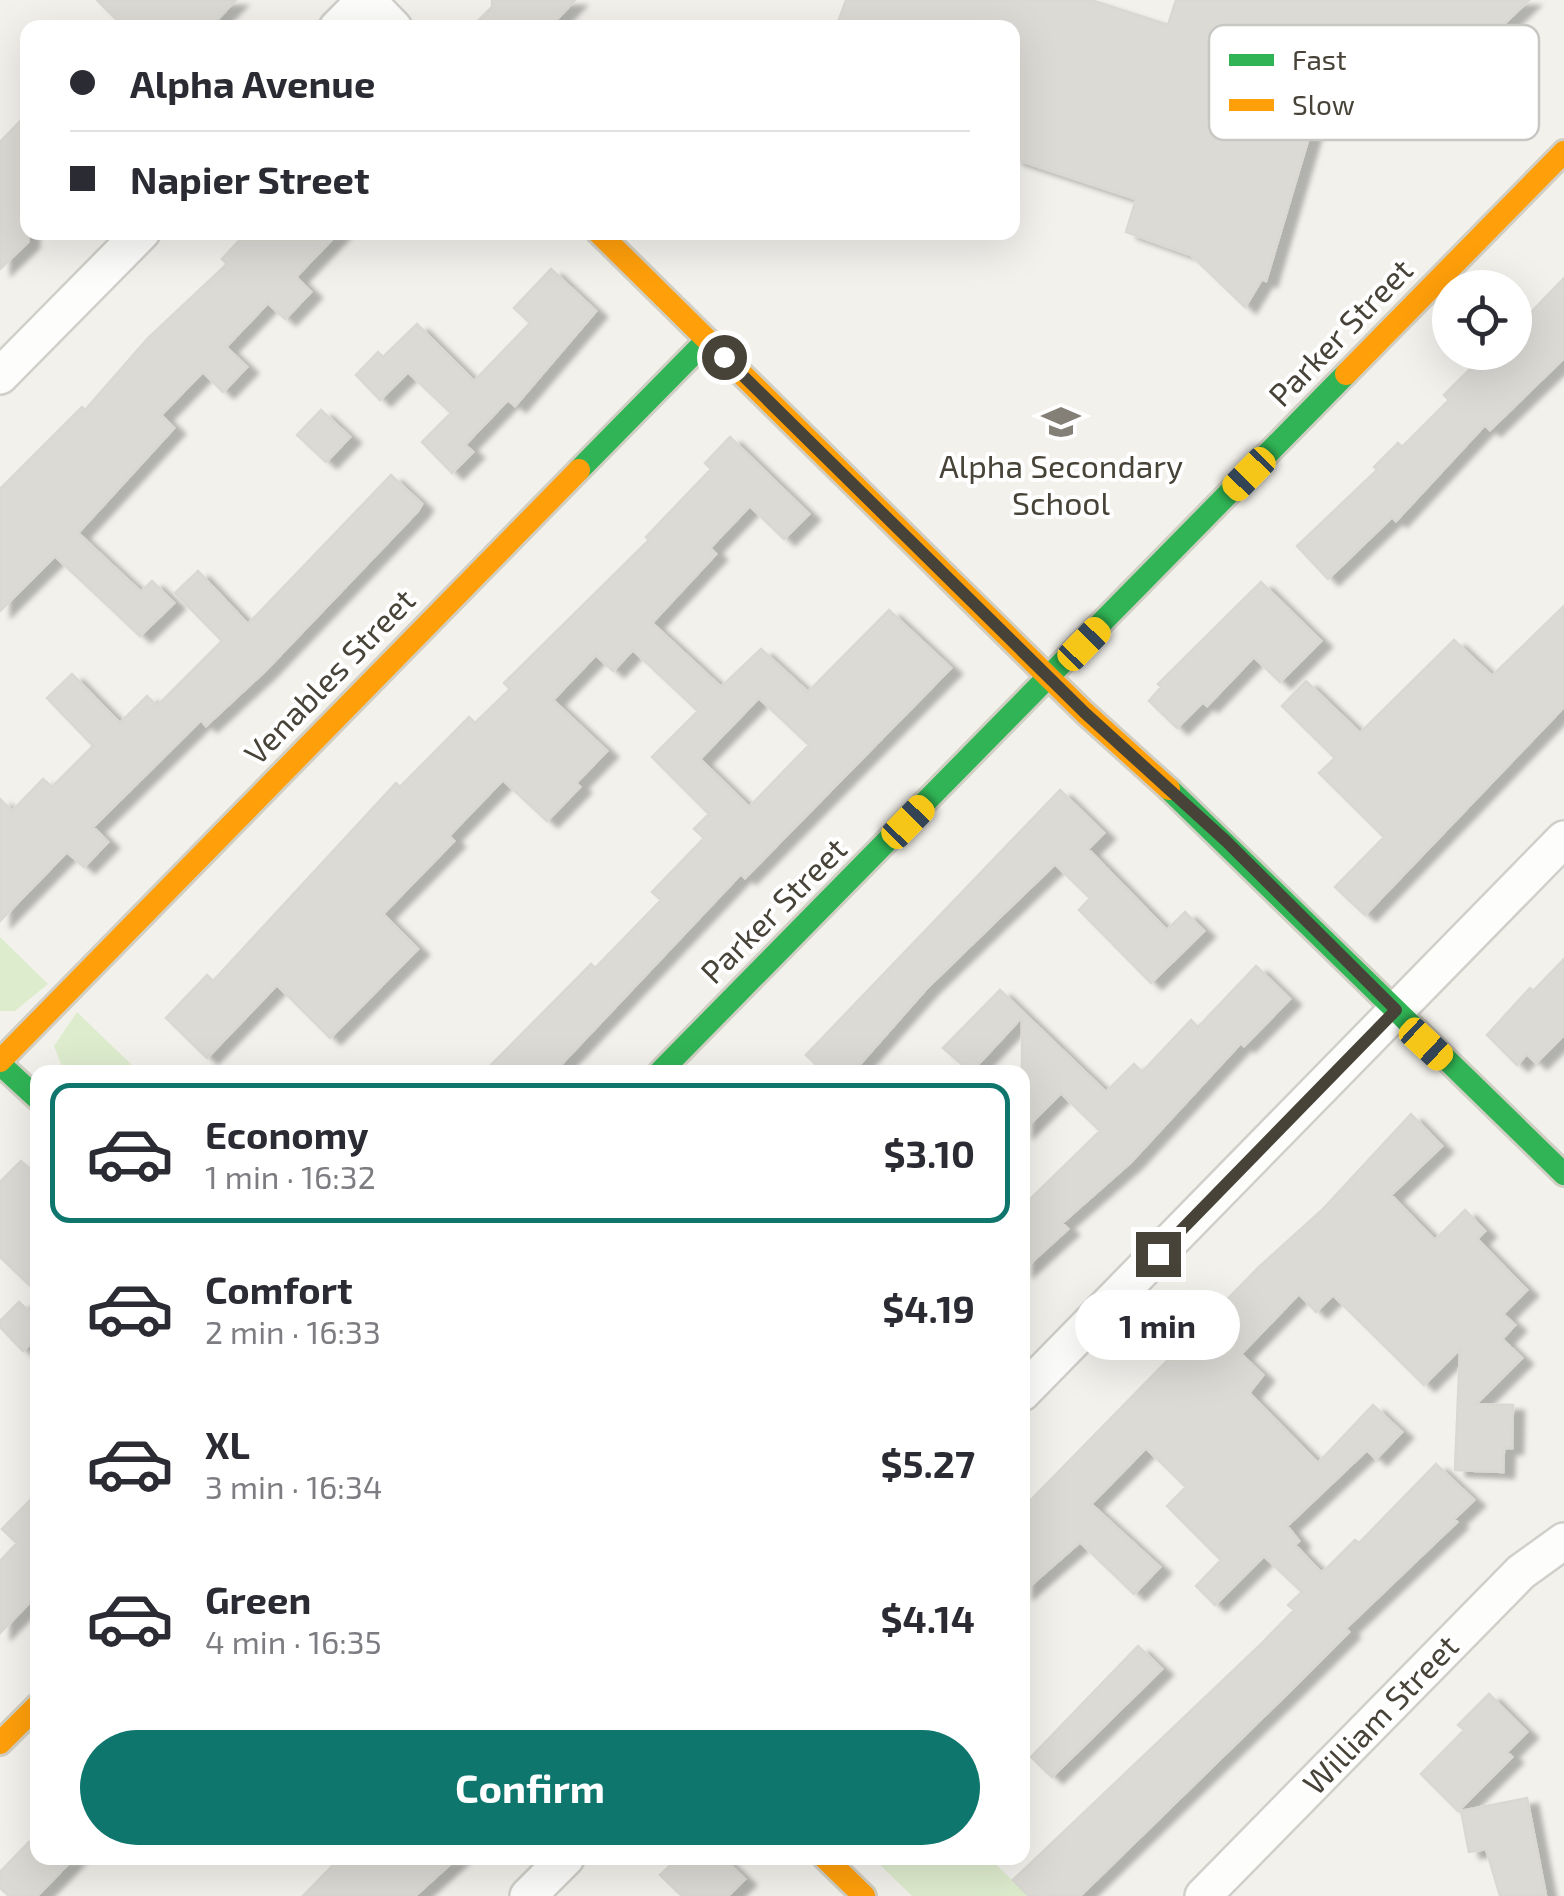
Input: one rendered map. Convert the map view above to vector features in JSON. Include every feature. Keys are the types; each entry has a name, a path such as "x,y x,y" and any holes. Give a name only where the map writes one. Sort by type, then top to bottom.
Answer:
{"street":[{"path":"345,20 366,0 386,20"},
{"name":"Parker Street","path":"667,1065 1564,152"},
{"path":"0,376 134,240"},
{"path":"606,240 1050,678 1226,841 1564,1174"},
{"name":"Venables Street","path":"0,1062 706,340"},
{"path":"1030,1385 1564,839"},
{"path":"0,1062 30,1091"},
{"name":"William Street","path":"1203,1896 1521,1572 1564,1541"},
{"path":"0,1743 30,1712"},
{"path":"528,1896 559,1865"},
{"path":"832,1865 864,1896"}],"green space":[{"path":"0,937 48,984 15,1011 0,1011"},
{"path":"77,1012 132,1065 61,1065 54,1046"},
{"path":"880,1865 996,1865 1029,1896 912,1896"}],"building":[{"path":"97,0 236,0 217,20 117,20"},
{"path":"492,0 575,0 556,20 479,20 492,7"},
{"path":"846,0 1091,0 1168,25 1176,0 1529,0 1505,25 1209,25 1209,140 1308,140 1266,281 1262,279 1245,307 1191,255 1126,232 1136,199 1020,161 1020,20 839,20"},
{"path":"20,121 20,240 28,242 0,269 0,142"},
{"path":"240,240 331,240 296,277 311,292 285,319 268,303 226,347 247,367 223,392 203,372 161,415 174,428 78,533 141,592 152,581 174,603 140,636 55,556 0,611 0,489 82,407 85,410 148,338 227,264 222,259"},
{"path":"551,269 596,311 515,406 508,400 465,445 473,452 452,473 422,442 451,413 408,372 380,400 356,375 378,352 383,357 417,324 474,381 530,323 514,308"},
{"path":"1564,278 1564,358 1490,430 1485,425 1396,521 1392,517 1328,579 1297,546 1377,470 1374,467 1398,443 1402,447 1449,400 1444,395 1469,370 1532,370 1532,311"},
{"path":"321,410 350,437 326,462 297,435"},
{"path":"730,437 809,514 784,539 750,506 710,548 716,554 652,623 721,687 761,649 808,692 889,610 951,668 745,878 741,874 561,1065 491,1065 661,900 652,892 704,838 694,829 709,814 652,757 698,711 633,650 613,671 596,655 553,700 607,751 576,783 580,787 547,821 503,780 449,836 454,841 383,914 418,949 330,1038 277,985 207,1058 166,1018 207,975 213,981 396,783 400,787 469,717 475,723 510,689 504,683 649,540 646,537 711,469 705,463","holes":["759,698 809,745 749,807 700,759"]},
{"path":"391,475 422,504 418,511 265,671 206,726 201,720 93,827 108,842 84,867 67,852 0,921 0,799 12,811 43,779 52,787 93,746 47,698 72,674 120,723 147,696 157,706 222,641 175,593 198,571 248,624"},
{"path":"1261,582 1321,641 1280,682 1254,657 1207,706 1203,702 1177,728 1149,701 1161,687 1158,684"},
{"path":"1564,606 1564,707 1365,915 1335,887 1384,837 1319,773 1335,758 1282,706 1306,681 1360,733 1454,640 1492,676"},
{"path":"1060,790 1104,833 1088,849 1167,930 1185,912 1204,931 1151,983 1079,910 1090,898 1055,864 928,987 859,1065 817,1065 806,1055"},
{"path":"1564,959 1564,1035 1536,1063 1527,1054 1517,1065 1487,1035 1530,988 1533,991"},
{"path":"1256,966 1290,999 1244,1046 1241,1043 1131,1162 1062,1223 1068,1229 1030,1264 1030,1199 1100,1131 1061,1093 1030,1124 1030,1065 1022,1065 1022,1017 977,1065 963,1065 943,1048 1000,990 1106,1092 1134,1064 1142,1072 1191,1020 1198,1027"},
{"path":"1411,1114 1442,1146 1391,1195 1435,1240 1465,1210 1485,1231 1477,1239 1527,1290 1503,1314 1515,1325 1502,1339 1522,1358 1476,1404 1513,1405 1512,1448 1504,1448 1503,1472 1455,1470 1460,1349 1424,1385 1333,1295 1316,1312 1299,1294 1241,1354 1263,1375 1249,1393 1318,1463 1373,1405 1402,1432 1376,1459 1367,1450 1287,1526 1299,1541 1295,1545 1321,1572 1355,1540 1359,1543 1436,1464 1474,1500 1454,1519 1457,1522 1346,1628 1349,1632 1080,1896 1029,1896 1013,1880 1259,1646 1294,1610 1288,1605 1302,1592 1264,1556 1215,1605 1196,1586 1221,1560 1167,1506 1186,1487 1146,1448 1091,1504 1160,1567 1134,1594 1080,1542 1030,1586 1030,1501 1259,1267 1322,1210"},
{"path":"21,1161 30,1169 30,1285 0,1257 0,1182"},
{"path":"19,1302 30,1312 30,1344 23,1351 0,1327 0,1321"},
{"path":"30,1500 30,1602 0,1633 0,1561 17,1543 2,1529"},
{"path":"1138,1646 1162,1669 1052,1777 1031,1757"},
{"path":"1489,1694 1527,1732 1507,1752 1512,1757 1458,1811 1421,1774 1464,1730 1458,1725"},
{"path":"1527,1798 1546,1896 1500,1896 1486,1849 1469,1852 1461,1811"},
{"path":"29,1842 30,1865 67,1865 37,1896 9,1896 0,1888 0,1872"},
{"path":"333,1865 449,1865 415,1896 303,1896"},
{"path":"671,1865 730,1865 745,1879 728,1896 682,1896 660,1875"}],"traffic: fast":[{"path":"579,470 707,340"},
{"path":"667,1065 1346,374"},
{"path":"1169,789 1564,1174"},
{"path":"0,1064 30,1092"}],"traffic: slow":[{"path":"1346,374 1564,152"},
{"path":"606,240 1085,713 1169,789"},
{"path":"0,1061 579,470"},
{"path":"0,1743 30,1713"},
{"path":"832,1865 864,1896"}],"place":[{"name":"Alpha Secondary School","path":"1061,422"}],"route":[{"path":"724,357 1085,713 1226,841 1396,1010 1158,1254"}]}
